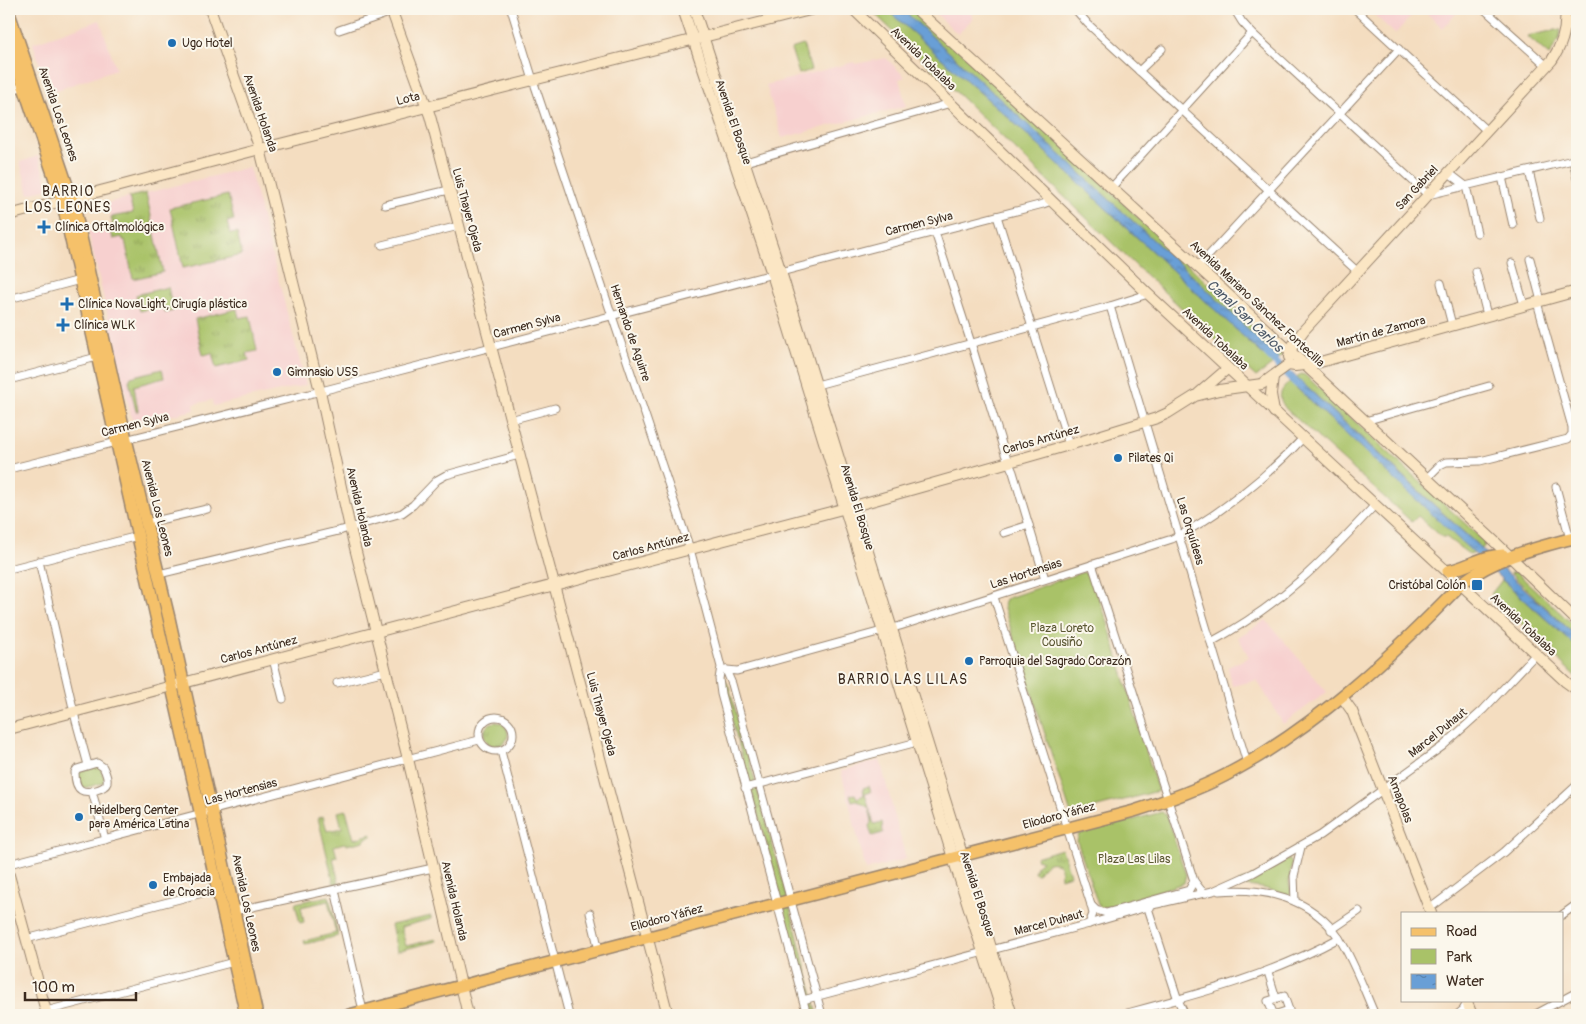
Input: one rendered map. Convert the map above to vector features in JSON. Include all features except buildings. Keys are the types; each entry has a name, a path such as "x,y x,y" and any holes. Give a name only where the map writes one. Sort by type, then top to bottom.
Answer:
{"main road":[{"name":"Avenida Los Leones","path":"9,13 36,90 67,199 121,440 138,536 246,1015"},
{"name":"Avenida Los Leones","path":"9,43 23,86 67,199 80,280 97,357 146,523 159,574 257,1015"},
{"path":"1448,571 1487,557 1504,556 1574,538"},
{"name":"Eliodoro Yáñez","path":"349,1015 363,1013 1134,811 1167,800 1207,784 1247,763 1342,697 1391,654 1462,583 1504,556"}],"street":[{"name":"Avenida Holanda","path":"210,9 260,149 320,391 350,528 408,759 468,1015"},
{"name":"Hernando de Aguirre","path":"511,9 690,549 724,669 732,684 822,1015"},
{"name":"Avenida El Bosque","path":"683,9 692,40 740,163"},
{"name":"Avenida El Bosque","path":"694,9 740,163 777,273 987,951 1003,1015"},
{"name":"Lota","path":"9,215 260,149 814,9"},
{"name":"Avenida Tobalaba","path":"853,9 1227,369 1462,583 1566,682 1577,690"},
{"name":"Avenida Mariano Sánchez Fontecilla","path":"916,9 1306,365 1427,478 1504,556 1577,621"},
{"path":"1075,9 1088,24 1358,272"},
{"path":"1234,9 1252,33 1428,195 1575,160 1577,178"},
{"path":"1355,9 1487,131"},
{"path":"1484,9 1547,66"},
{"name":"San Gabriel","path":"1274,412 1271,394 1290,352 1304,330 1547,66 1560,47 1565,28 1565,9"},
{"path":"339,30 391,10"},
{"name":"Luis Thayer Ojeda","path":"391,10 427,107 668,1015"},
{"path":"1565,28 1577,25"},
{"path":"1112,187 1252,33"},
{"path":"1139,70 1162,49"},
{"path":"1198,267 1399,49"},
{"path":"9,90 23,86 36,90"},
{"path":"740,163 951,103"},
{"path":"1529,171 1540,218"},
{"path":"1449,173 1466,186 1477,233"},
{"path":"1502,177 1513,225"},
{"path":"385,205 449,190"},
{"name":"Carmen Sylva","path":"9,469 612,316 1051,201"},
{"path":"997,216 1069,445"},
{"path":"382,245 459,226"},
{"path":"935,232 1045,579"},
{"path":"1427,478 1440,464 1446,462 1480,461 1568,439 1571,436 1572,427 1539,302 1530,259"},
{"path":"1512,263 1524,305"},
{"path":"1476,272 1487,315"},
{"path":"9,299 80,280"},
{"path":"1441,283 1452,325"},
{"name":"Martín de Zamora","path":"1282,370 1577,291"},
{"path":"812,386 1110,306 1148,294"},
{"name":"Las Orquídeas","path":"1110,306 1247,763"},
{"path":"9,380 97,357"},
{"path":"1195,396 1227,369"},
{"name":"Carlos Antúnez","path":"9,730 172,685 849,507 1009,462 1145,422 1168,413 1195,396 1218,390 1262,384 1282,370"},
{"path":"1365,421 1489,386"},
{"path":"510,420 556,408"},
{"name":"Las Hortensias","path":"724,669 737,671 887,630 1179,536 1230,502 1286,456 1302,438"},
{"path":"159,574 350,528 402,513 446,475 519,455"},
{"path":"1556,487 1574,538"},
{"path":"1212,642 1268,608 1299,583 1341,543 1375,505"},
{"path":"146,523 207,509"},
{"path":"1004,533 1029,525"},
{"path":"9,569 138,536"},
{"path":"39,561 88,765"},
{"path":"1092,564 1194,881 1201,890 1210,892"},
{"path":"994,597 1091,905 1092,914 1089,924"},
{"name":"Marcel Duhaut","path":"1210,892 1262,868 1301,847 1383,790 1443,746 1483,710 1536,654"},
{"path":"273,659 283,699"},
{"name":"Hernando de Aguirre","path":"724,669 720,689 807,1015"},
{"path":"337,683 386,671"},
{"name":"Avenida Tobalaba","path":"1566,682 1577,697"},
{"name":"Amapolas","path":"1342,697 1352,711 1430,911"},
{"path":"492,718 504,719 508,722 513,733 510,744 501,751 490,751 479,740 482,723 492,718"},
{"name":"Las Hortensias","path":"9,864 212,812 479,740"},
{"path":"745,788 922,741"},
{"path":"501,751 569,1015"},
{"path":"101,764 104,766 107,780 106,785 103,788 92,791 85,792 80,790 75,776 77,769 88,765 101,764"},
{"path":"1430,911 1504,852 1577,785"},
{"path":"92,791 105,839"},
{"path":"1295,901 1294,876 1301,847"},
{"path":"234,911 433,868"},
{"path":"9,875 12,901 26,939 46,1013 234,962"},
{"path":"1091,905 1096,910 1106,913 1146,905 1189,890 1194,881"},
{"path":"26,939 218,889"},
{"path":"335,890 363,1013"},
{"name":"Marcel Duhaut","path":"803,1000 1089,924 1146,905 1210,892 1253,891 1295,901 1310,910 1332,930 1338,938 1375,1015"},
{"path":"1564,913 1577,904"},
{"path":"1146,905 1178,1000 1185,1015"},
{"path":"1332,930 1359,911"},
{"path":"590,913 600,950"},
{"path":"1120,1015 1178,1000 1268,972 1338,938"},
{"name":"Avenida El Bosque","path":"987,951 1012,1015"},
{"path":"1268,972 1276,998"},
{"path":"1564,999 1577,992"},
{"path":"1284,996 1289,1010 1273,1015 1268,1001 1284,996"},
{"path":"1457,1015 1463,1010 1467,1002"},
{"path":"1467,1002 1472,1015"},
{"path":"1534,1015 1558,1002"}],"shaded area":[{"path":"931,9 971,9 972,19 958,34"},
{"path":"1368,9 1418,9 1395,34"},
{"path":"1422,9 1460,9 1443,28"},
{"path":"100,20 116,69 49,93 33,43"},
{"path":"886,58 905,77 899,79 906,106 782,138 766,85 854,62 855,64"},
{"path":"38,156 49,188 29,194 20,162"},
{"path":"249,167 306,385 213,406 212,400 194,404 195,410 133,424 88,231 112,225 107,203"},
{"path":"1266,620 1327,692 1283,724 1257,680 1232,686 1228,667 1249,657 1238,637"},
{"path":"880,760 906,859 866,870 841,771"}],"green space":[{"path":"873,9 886,9 1010,119 1273,364 1256,377 1134,264 873,12"},
{"path":"902,9 910,9 978,66 1200,276 1285,351 1279,359 1200,283"},
{"path":"1561,29 1559,39 1549,55 1527,36"},
{"path":"803,45 811,70 799,74 791,49"},
{"path":"146,193 163,272 133,279 125,240 122,237 113,239 110,226 113,225 111,217 133,213 129,197"},
{"path":"228,195 234,220 227,222 230,234 237,233 242,255 183,268 170,208"},
{"path":"168,287 173,311 165,313 163,306 140,311 136,295"},
{"path":"237,309 239,318 250,316 257,351 247,353 249,360 216,368 212,353 203,355 195,319"},
{"path":"162,369 164,378 134,386 138,411 136,411 129,381 131,377"},
{"path":"1301,374 1305,375 1484,541 1484,547 1482,549 1296,377"},
{"path":"1290,382 1475,553 1470,555 1446,537 1442,537 1418,516 1412,522 1287,410 1282,402 1281,395 1283,388"},
{"name":"Plaza Loreto Cousiño","path":"1083,572 1090,575 1107,620 1158,791 1071,814 1003,605 1005,599"},
{"path":"1516,572 1577,628 1577,637 1510,573"},
{"path":"1502,580 1577,647 1577,678 1491,594"},
{"path":"723,676 729,687 818,1015 811,1015 779,890 723,688"},
{"path":"496,722 505,725 508,734 505,743 496,746 487,743 484,734 487,725"},
{"path":"100,767 105,780 103,783 84,788 80,786 79,772"},
{"path":"869,786 871,792 865,794 874,824 882,822 883,833 872,836 869,826 872,821 869,808 856,800 852,801 850,795 855,794 857,798 864,795 863,788"},
{"path":"346,810 354,839 371,834 372,836 364,841 334,846 337,857 333,858 339,883 334,884 318,818 323,816 327,831 342,828 338,812"},
{"name":"Plaza Las Lilas","path":"1162,812 1166,815 1186,875 1184,883 1109,907 1100,907 1077,841 1079,834"},
{"path":"1062,849 1070,875 1061,878 1060,865 1056,863 1050,863 1045,866 1038,874 1034,873 1036,866 1042,861 1036,857"},
{"path":"1289,859 1292,863 1289,882 1291,893 1289,895 1263,888 1239,885 1239,882 1265,872"},
{"path":"329,896 338,936 305,944 304,941 336,933 328,901 301,907 304,922 300,923 295,903"},
{"path":"431,916 431,919 401,927 406,946 436,939 437,941 397,951 391,925"}],"water":[{"path":"886,9 902,9 1200,283 1279,359 1273,364 1010,119"},
{"path":"1292,373 1577,637 1577,647 1287,379"}],"waterway":[{"name":"Canal San Carlos","path":"1268,355 1297,384"}],"place":[{"name":"Ugo Hotel","path":"172,43"},
{"name":"Clínica Oftalmológica","path":"44,227"},
{"name":"Clínica NovaLight, Cirugía plástica","path":"67,304"},
{"name":"Clínica WLK","path":"63,325"},
{"name":"Gimnasio USS","path":"277,372"},
{"name":"Pilates Qi","path":"1118,458"},
{"name":"Cristóbal Colón","path":"1477,585"},
{"name":"Parroquia del Sagrado Corazón","path":"969,661"},
{"name":"Heidelberg Center para América Latina","path":"79,817"},
{"name":"Embajada de Croacia","path":"153,885"}],"district":[{"name":"BARRIO LOS LEONES","path":"68,200"},
{"name":"BARRIO LAS LILAS","path":"903,679"}]}
